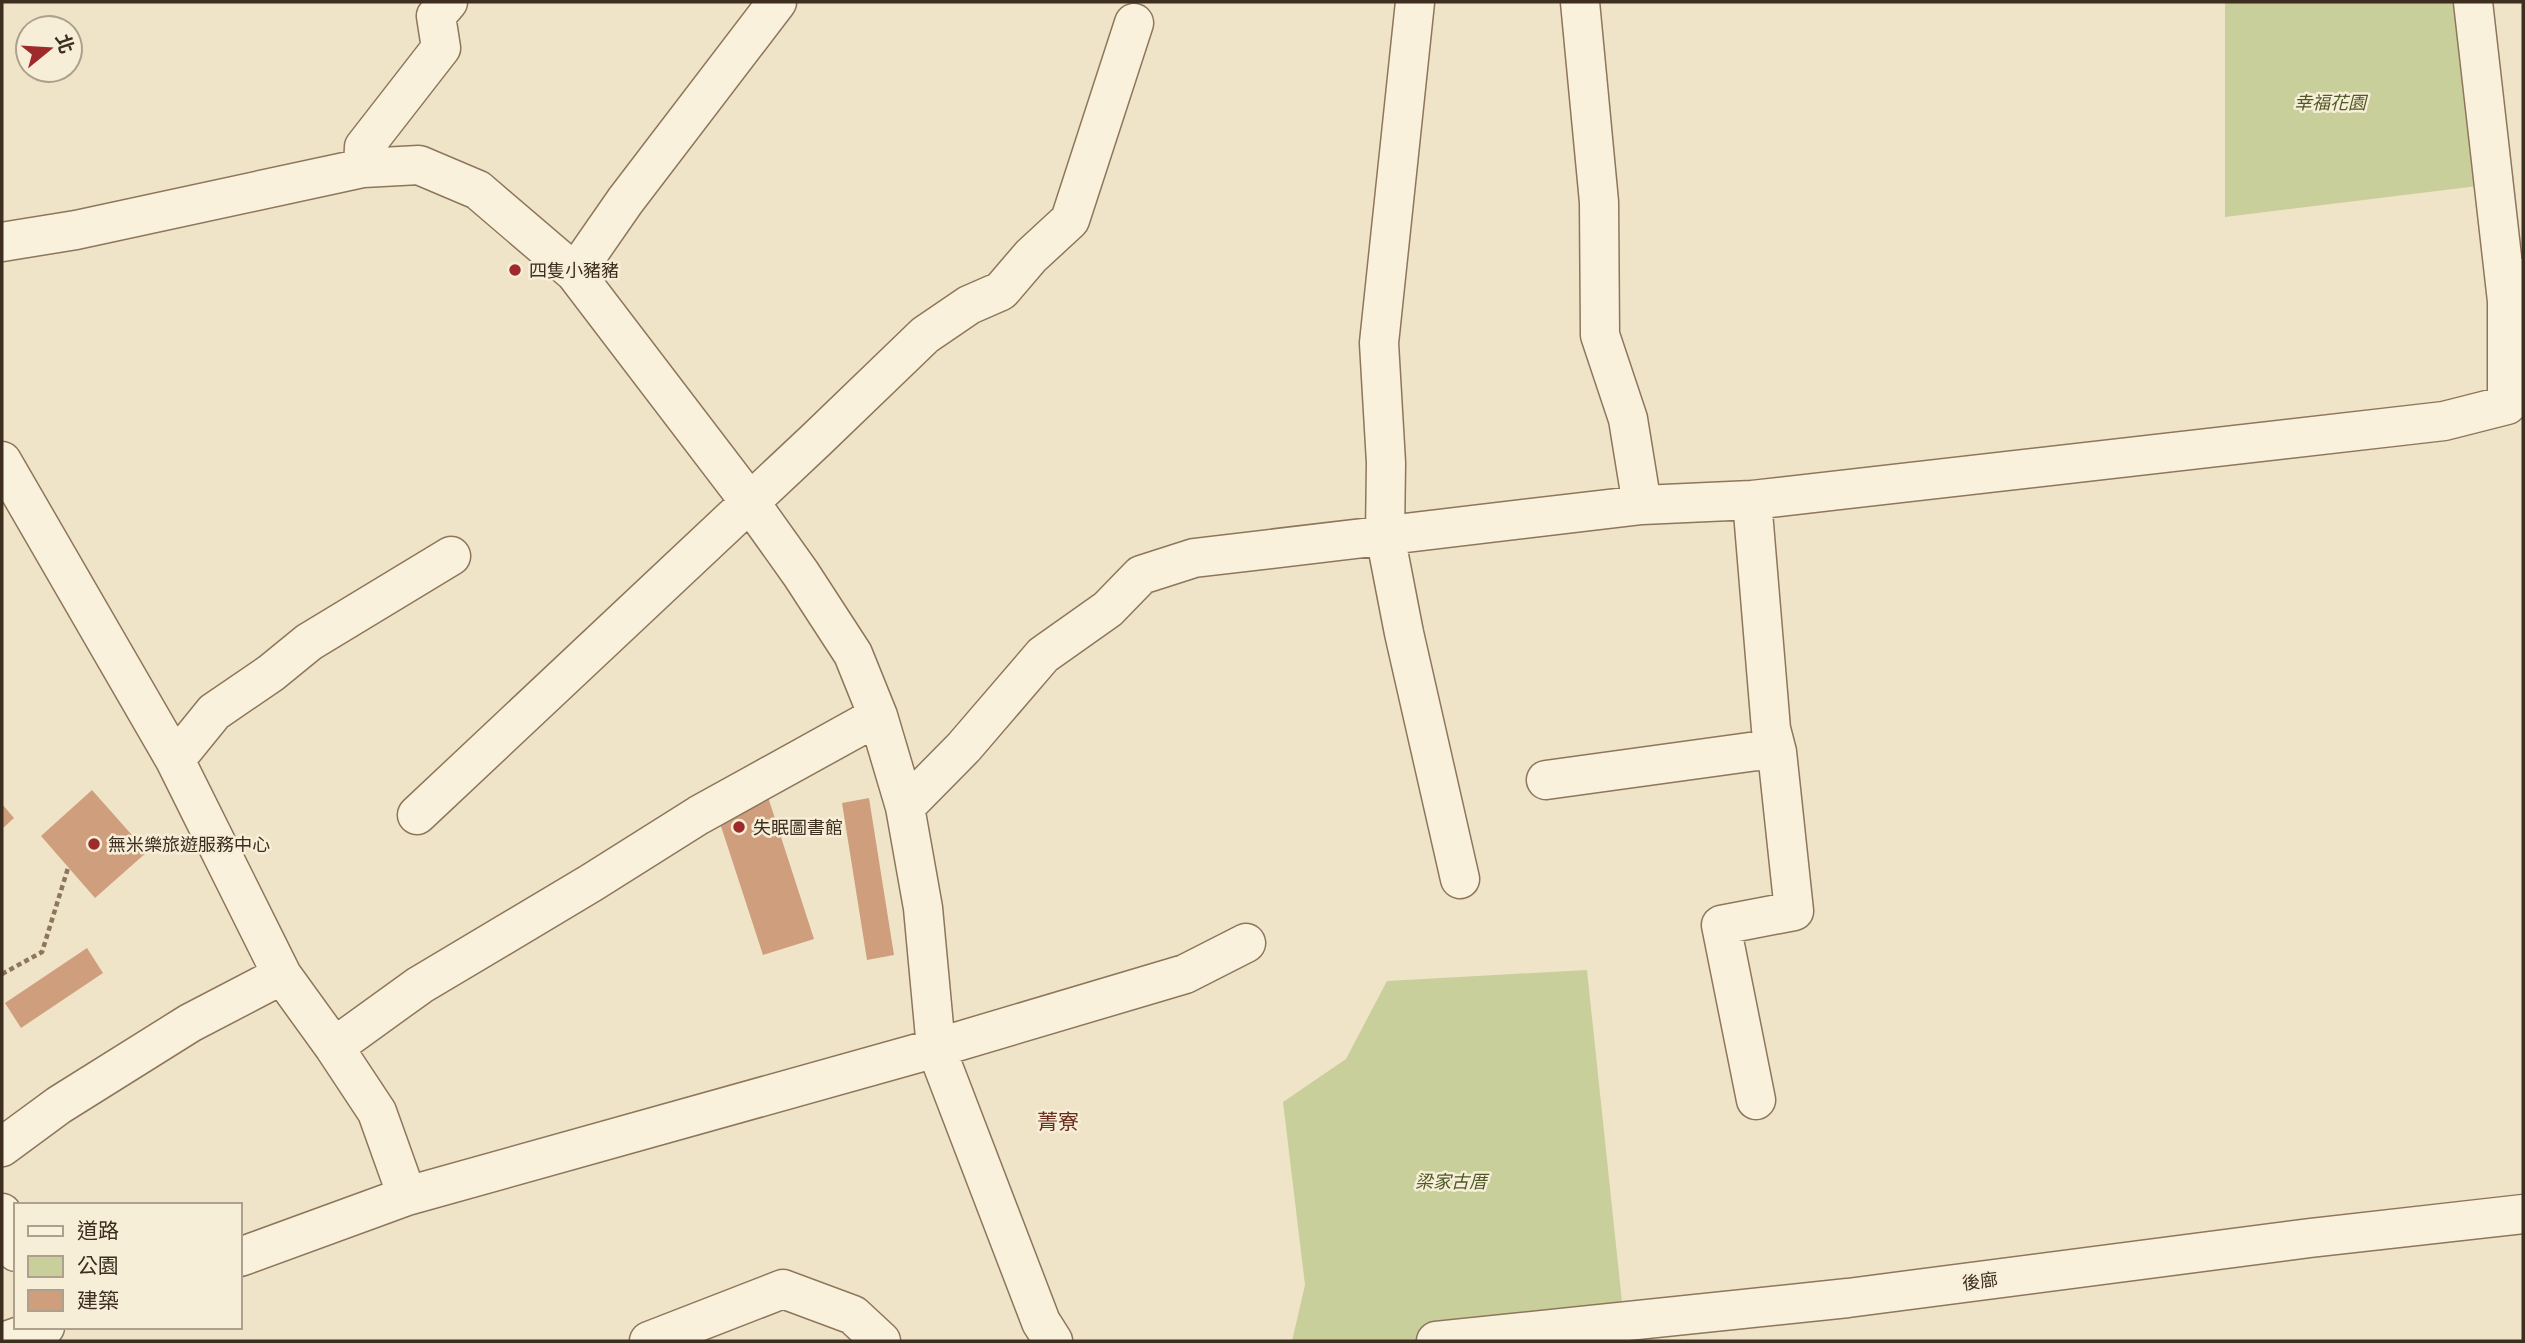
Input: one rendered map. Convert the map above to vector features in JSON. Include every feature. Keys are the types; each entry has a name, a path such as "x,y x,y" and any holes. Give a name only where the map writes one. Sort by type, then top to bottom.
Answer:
{"street":[{"path":"363,169 364,147 441,48 436,16 447,2"},
{"path":"575,273 625,201 777,2"},
{"path":"1415,2 1379,343 1386,463 1385,535 1404,633 1460,879"},
{"path":"1580,2 1599,202 1600,335 1628,419 1642,505"},
{"path":"905,807 964,747 1043,655 1108,610 1141,575 1194,558 1642,505 1752,500 2444,421 2507,405 2515,290 2473,2"},
{"path":"417,815 925,335 969,305 1002,291 1031,256 1070,220 1134,23"},
{"path":"2,242 76,230 363,169 419,165 478,190 575,273 749,501 853,654 878,716 905,807 923,908 936,1048 1041,1322 1053,1341"},
{"path":"2,461 175,760 282,975 377,1112 407,1196"},
{"path":"1752,500 1771,729 1777,752 1794,911 1721,925 1756,1101"},
{"path":"175,760 214,712 271,673 309,642 451,556"},
{"path":"334,1047 420,985 699,815 878,716"},
{"path":"1546,780 1757,751 1777,752"},
{"path":"242,1256 407,1196 936,1048 1185,974 1246,943"},
{"path":"2,1147 59,1105 190,1023 282,975"},
{"path":"2,1213 14,1246"},
{"name":"後廍","path":"1436,1341 1849,1298 2310,1238 2523,1214"},
{"path":"649,1341 783,1289 853,1315 881,1341"}],"path":[{"path":"2,974 42,952 68,868"}],"green space":[{"name":"幸福花園","path":"2225,2 2459,2 2486,185 2225,217"},
{"name":"梁家古厝","path":"1587,970 1624,1321 1436,1341 1292,1341 1305,1285 1283,1102 1346,1059 1387,981"}],"building":[{"name":"無米樂旅遊服務中心","path":"92,790 147,852 95,898 41,836"},
{"path":"768,797 814,939 763,955 717,814"},
{"path":"869,798 894,955 867,960 842,803"},
{"path":"2,804 14,818 2,829"},
{"path":"87,948 103,973 21,1028 5,1003"}],"place":[{"name":"四隻小豬豬","path":"515,270"},
{"name":"失眠圖書館","path":"739,827"},
{"name":"無米樂旅遊服務中心","path":"94,844"}],"district":[{"name":"菁寮","path":"1058,1122"}]}
